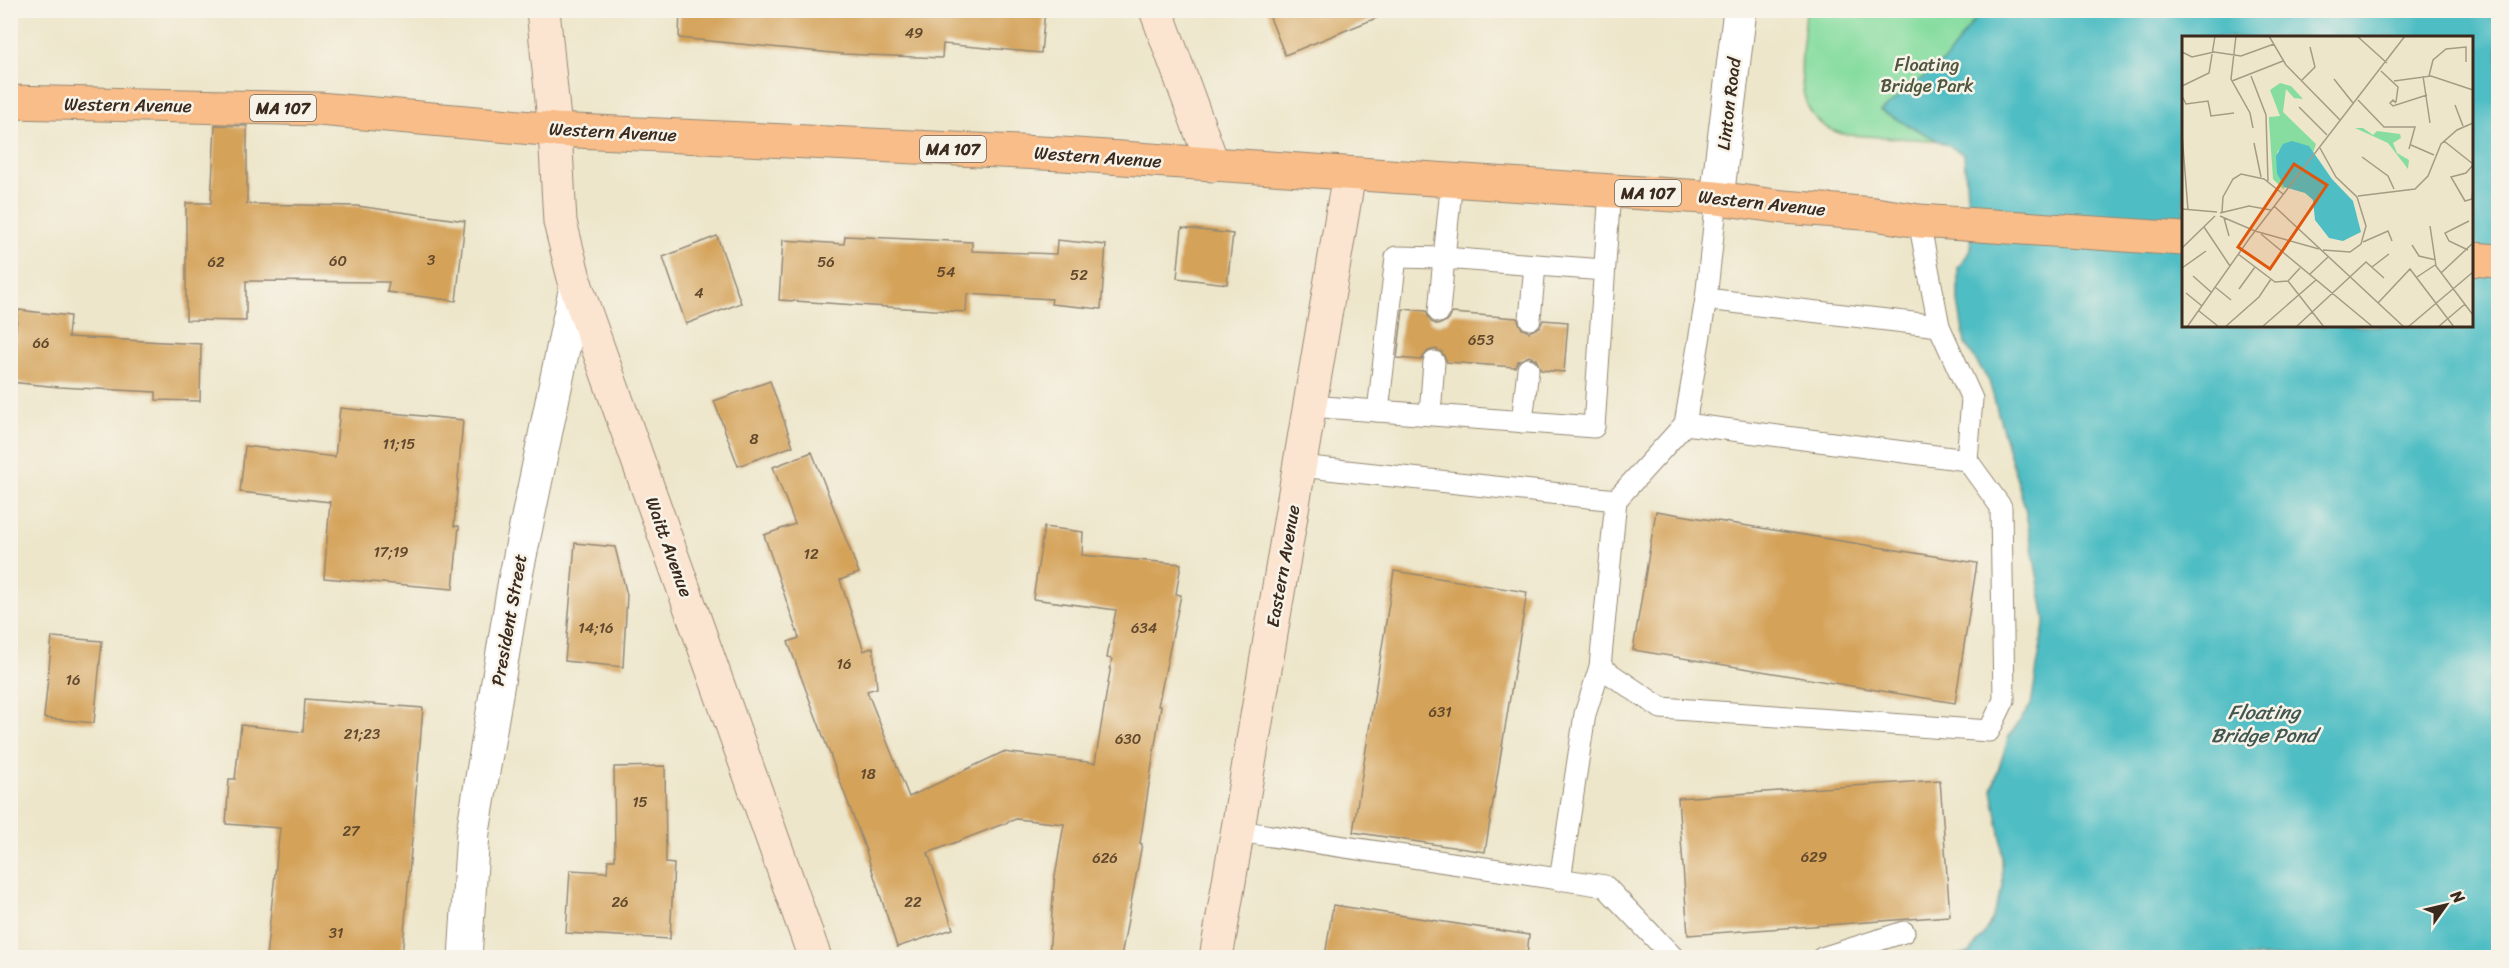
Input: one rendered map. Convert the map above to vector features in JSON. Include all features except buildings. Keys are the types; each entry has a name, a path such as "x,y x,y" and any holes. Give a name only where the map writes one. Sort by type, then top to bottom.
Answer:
{"main road":[{"name":"Waitt Avenue","path":"543,10 555,129 560,222 576,286 815,957"},
{"path":"1156,10 1213,165"},
{"name":"Western Avenue","path":"10,102 320,109 555,129 1062,154 1717,198 1932,222 2182,239"},
{"name":"Eastern Avenue","path":"1216,957 1349,174"},
{"path":"2473,259 2499,261"}],"street":[{"name":"Linton Road","path":"1717,198 1740,10"},
{"name":"President Street","path":"465,957 476,809 515,580 576,286"}],"lane":[{"path":"1439,312 1452,179"},
{"path":"1310,406 1594,427 1610,190"},
{"path":"1560,880 1585,714 1600,667 1616,500 1685,424 1706,300 1717,198"},
{"path":"1600,667 1661,708 1989,731 2004,700 2001,507 1967,460 1972,399 1939,326 1932,222"},
{"path":"1377,411 1396,257 1444,258 1605,270"},
{"path":"1530,319 1535,266"},
{"path":"1706,300 1939,326"},
{"path":"1430,414 1434,362"},
{"path":"1522,422 1528,369"},
{"path":"1685,424 1967,460"},
{"path":"1300,466 1616,500"},
{"path":"1238,831 1605,886 1674,957"},
{"path":"1822,957 1904,932"}],"green space":[{"name":"Floating Bridge Park","path":"1806,11 2018,11 1993,144 1848,135 1828,128 1814,117 1806,103 1802,86 1802,48"}],"water":[{"name":"Floating Bridge Pond","path":"1981,11 2498,11 2498,957 1944,957 1970,953 1989,926 2003,887 2001,838 1992,790 2009,736 2031,705 2045,619 2025,508 1989,381 1965,344 1958,301 1958,268 1971,250 1964,154 1881,111 1946,59"}]}
